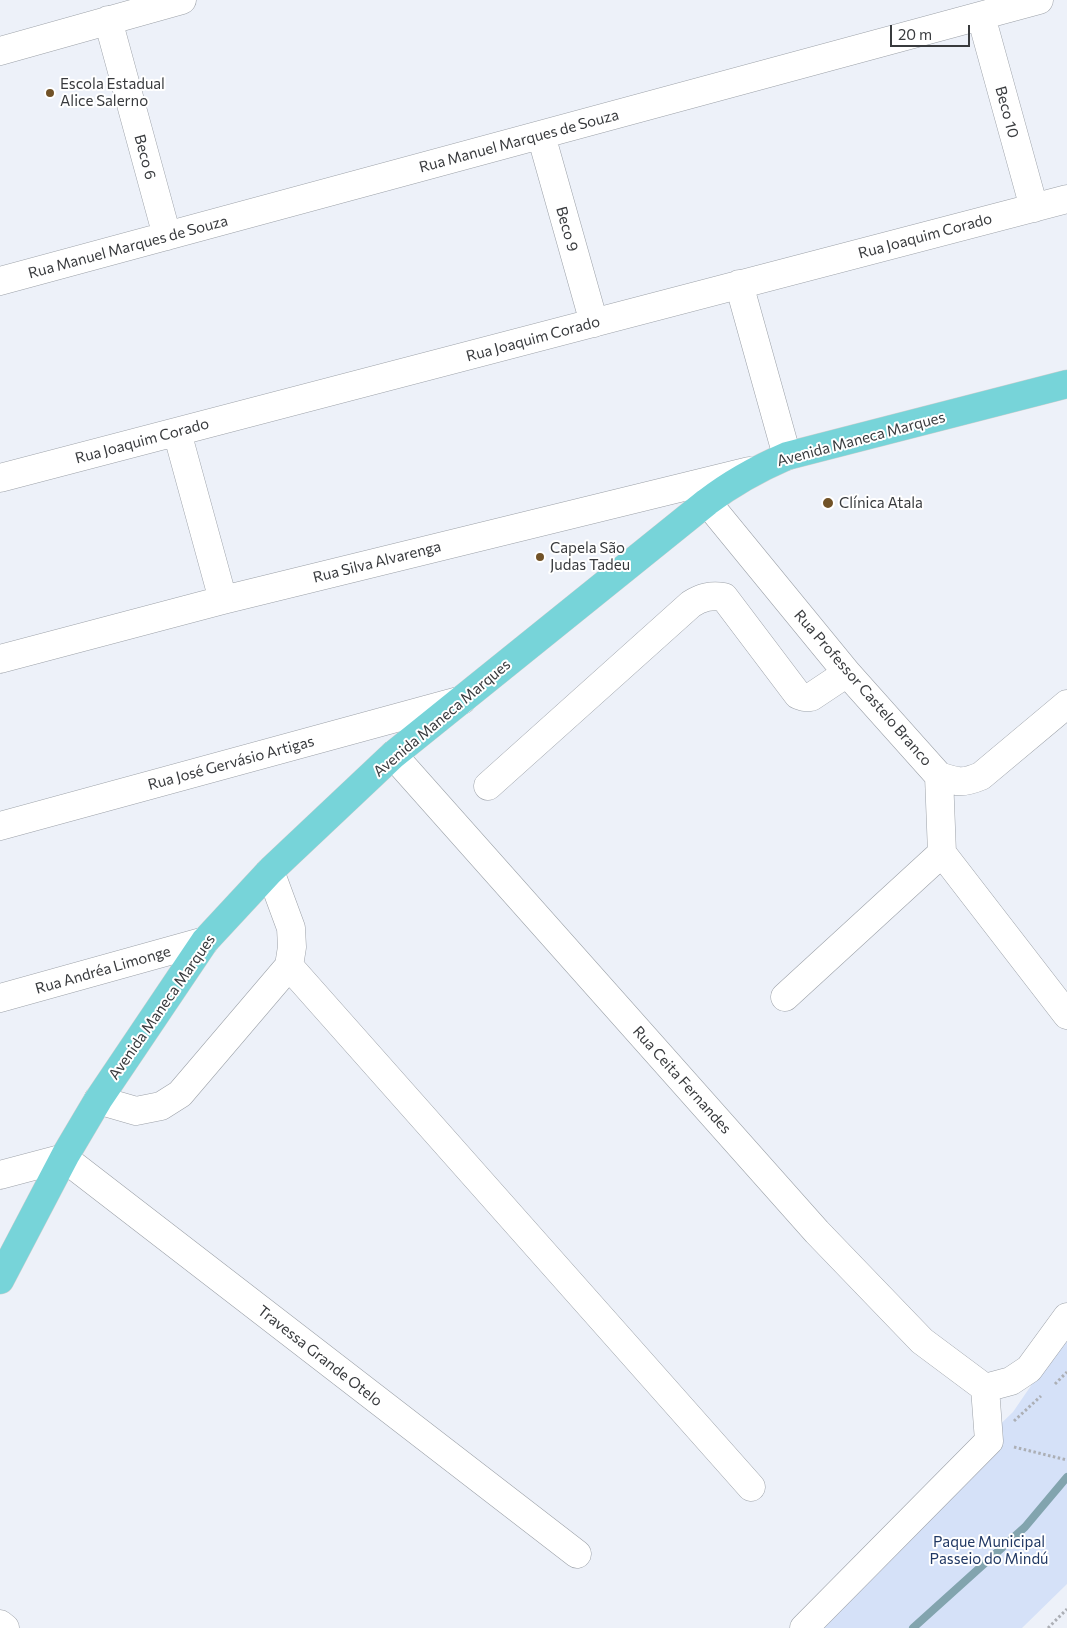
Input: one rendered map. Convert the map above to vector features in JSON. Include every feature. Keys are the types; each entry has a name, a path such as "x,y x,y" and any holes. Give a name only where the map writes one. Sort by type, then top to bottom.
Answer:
{"main road":[{"name":"Avenida Maneca Marques","path":"0,1280 64,1158 98,1100 205,941 270,871 393,755 707,502 731,484 756,470 786,456 1067,384"}],"street":[{"path":"0,51 182,0"},
{"name":"Rua Manuel Marques de Souza","path":"0,282 1039,0"},
{"name":"Beco 10","path":"981,16 1034,208"},
{"name":"Beco 6","path":"108,20 167,236"},
{"name":"Beco 9","path":"541,135 594,323"},
{"name":"Rua Joaquim Corado","path":"0,478 1067,199"},
{"path":"739,284 786,456"},
{"path":"177,432 223,600"},
{"name":"Rua Silva Alvarenga","path":"0,659 223,600 756,470"},
{"name":"Rua Professor Castelo Branco","path":"707,502 847,672 939,776 954,781 968,782 981,776 1067,704"},
{"path":"488,786 700,598 712,595 724,597 798,695 811,697 847,672"},
{"name":"Rua José Gervásio Artigas","path":"0,826 462,700"},
{"name":"Rua Ceita Fernandes","path":"393,755 817,1232 922,1342 985,1388"},
{"path":"939,776 942,853 1067,1015"},
{"path":"785,997 942,853"},
{"path":"98,1100 136,1111 161,1106 180,1094 289,966 292,947 291,928 270,871"},
{"name":"Rua Andréa Limonge","path":"0,998 205,941"},
{"path":"289,966 751,1487"},
{"path":"0,1175 64,1158"},
{"name":"Travessa Grande Otelo","path":"64,1158 577,1554"},
{"path":"804,1628 989,1441 985,1388 1010,1381 1030,1369 1067,1317"},
{"path":"0,1624 5,1628"}],"path":[{"path":"1053,1385 1067,1372"},
{"path":"989,1441 1046,1391"},
{"path":"989,1441 1067,1460"},
{"path":"1048,1628 1067,1609"}],"green space":[{"name":"Paque Municipal Passeio do Mindú","path":"1067,1333 1067,1584 1022,1628 816,1628 958,1465 1013,1412"}],"waterway":[{"path":"913,1628 1025,1527 1067,1477"}],"place":[{"name":"Escola Estadual Alice Salerno","path":"50,93"},
{"name":"Clínica Atala","path":"828,503"},
{"name":"Capela São Judas Tadeu","path":"540,557"}]}
